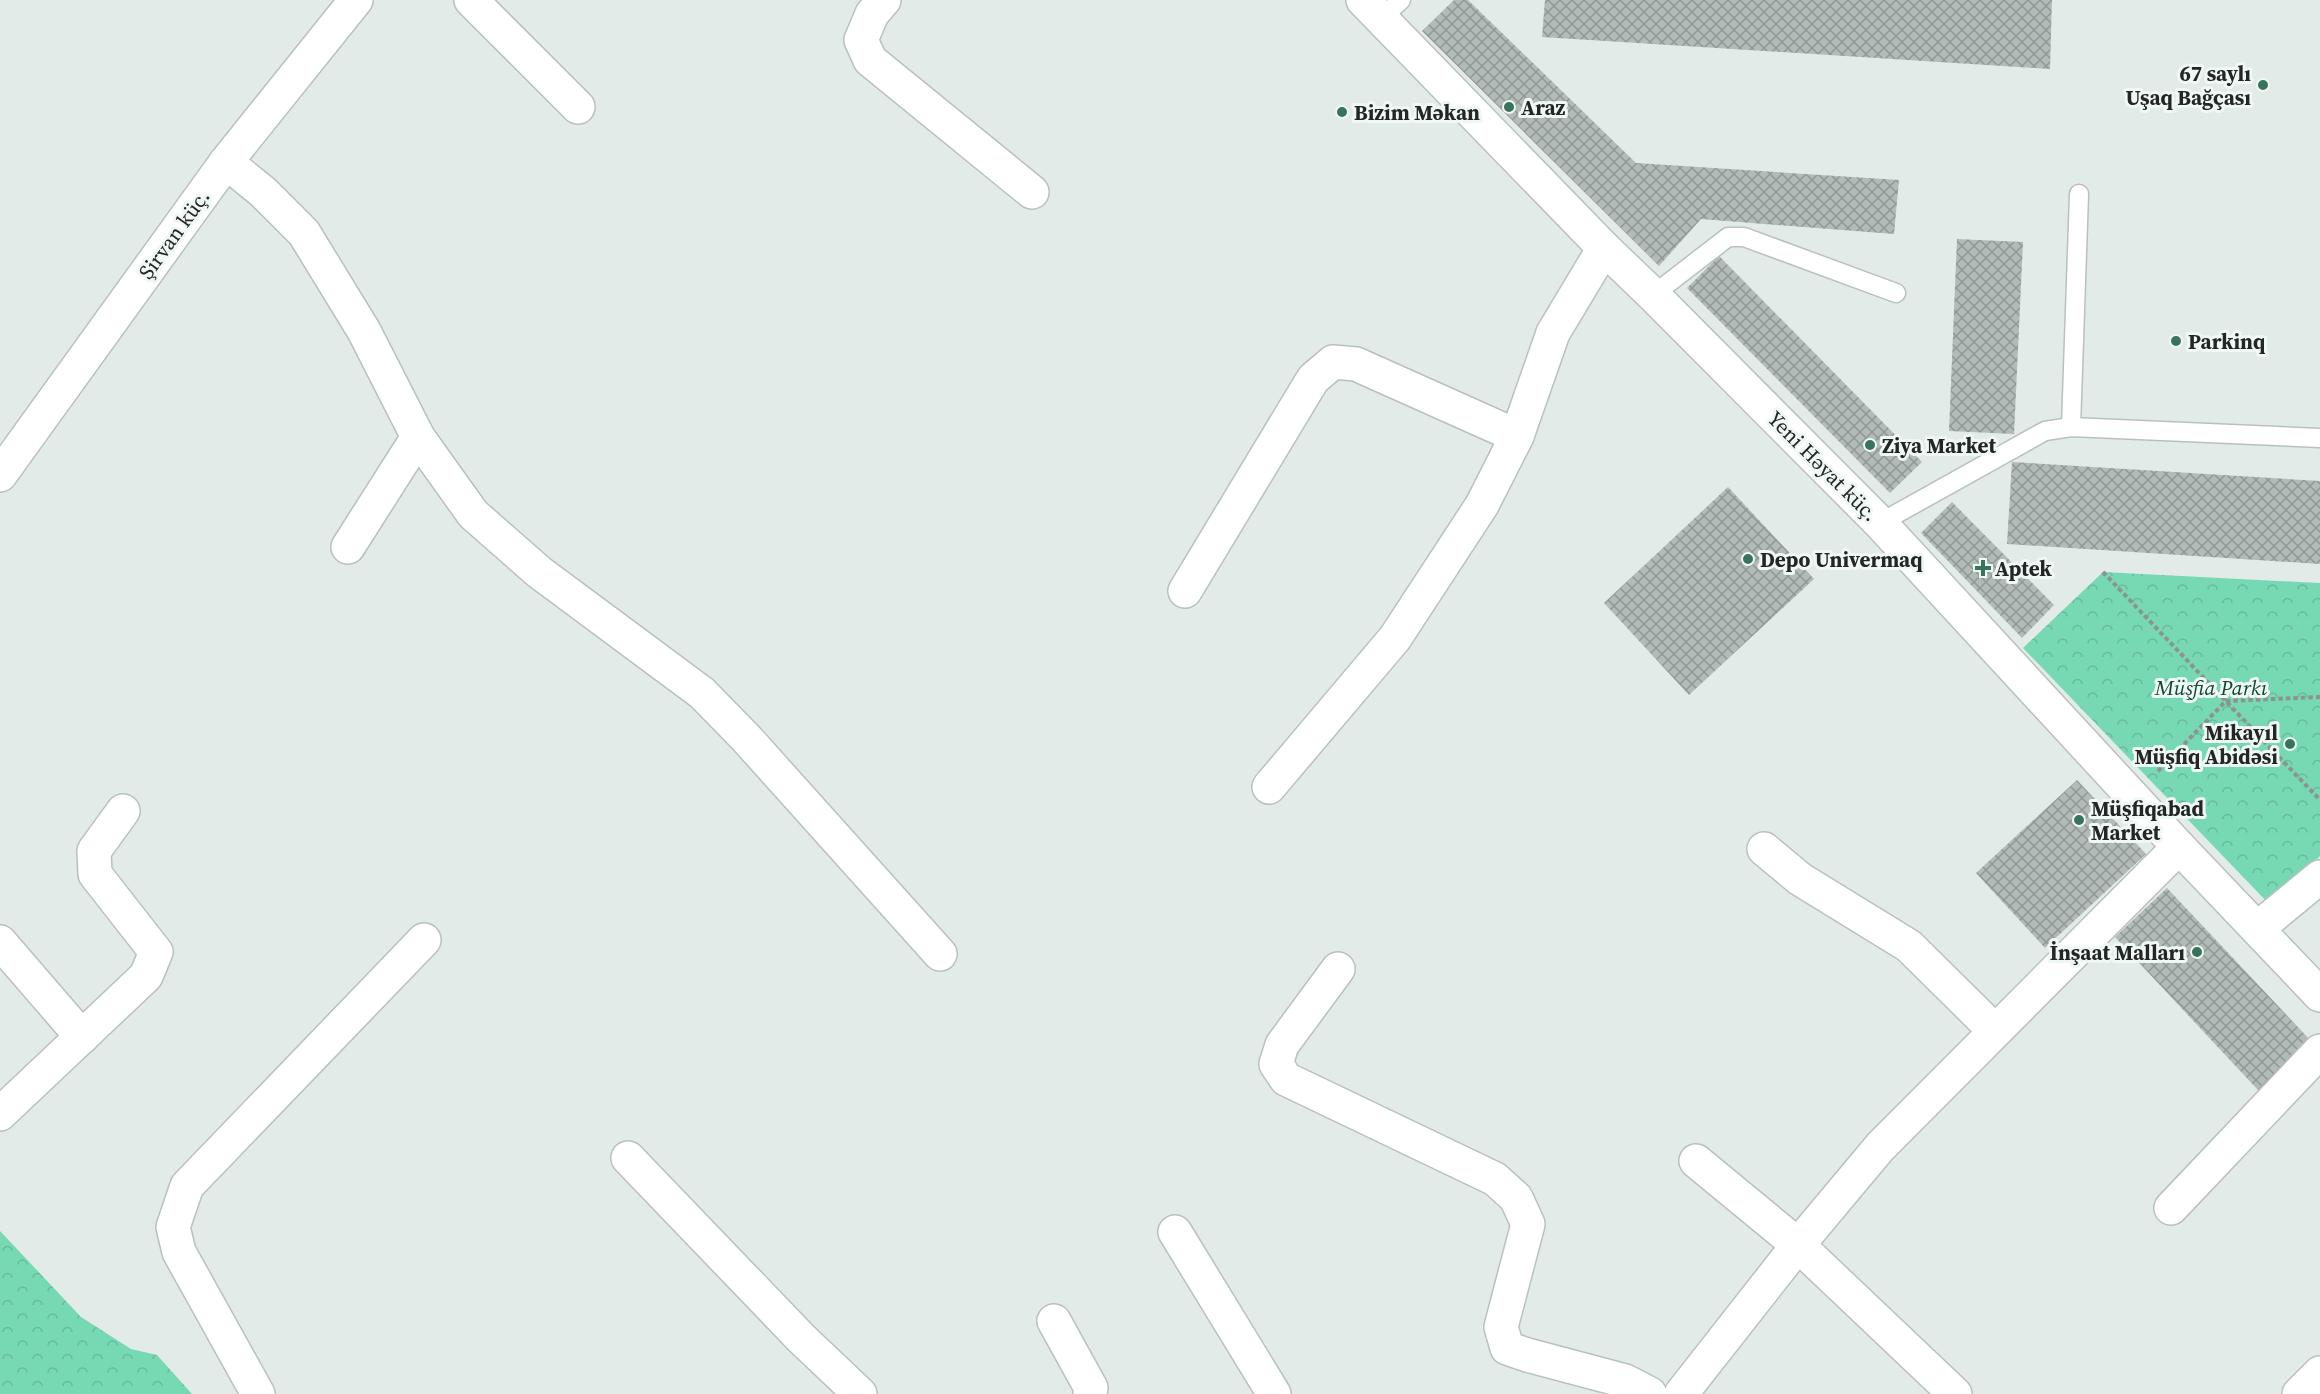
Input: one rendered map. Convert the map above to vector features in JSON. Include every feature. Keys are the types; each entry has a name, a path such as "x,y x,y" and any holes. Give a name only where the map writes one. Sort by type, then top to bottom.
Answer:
{"street":[{"name":"Şirvan küç.","path":"0,475 226,162 356,0"},
{"path":"471,0 578,107"},
{"path":"884,0 872,14 861,40 870,60 1032,192"},
{"name":"Yeni Həyat küç.","path":"1382,6 1604,248 1880,523 2179,847 2320,995"},
{"path":"226,162 263,192 304,233 364,331 418,437 473,514 539,572 702,693 753,746 940,954"},
{"path":"1269,787 1395,638 1482,505 1516,436 1553,333 1604,248"},
{"path":"1185,591 1313,379 1333,362 1356,364 1516,436"},
{"path":"348,547 418,437"},
{"path":"0,1114 146,976 156,952 95,874 94,851 123,811"},
{"path":"1681,1394 1798,1245 1881,1147 2179,847"},
{"path":"1764,849 1800,879 1909,946 1995,1031"},
{"path":"2258,928 2320,877"},
{"path":"258,1394 179,1252 173,1227 187,1186 424,940"},
{"path":"0,942 82,1037"},
{"path":"1338,969 1282,1045 1276,1064 1286,1079 1495,1179 1516,1198 1528,1224 1501,1327 1507,1348 1624,1381 1650,1394"},
{"path":"2171,1208 2320,1051"},
{"path":"628,1158 801,1338 860,1394"},
{"path":"1696,1161 1798,1245 1955,1394"},
{"path":"1175,1232 1274,1394"},
{"path":"1054,1321 1091,1388 1090,1394"},
{"path":"2299,1394 2320,1373"}],"lane":[{"path":"2071,428 2079,194"},
{"path":"1653,295 1728,237 1744,237 1896,293"},
{"path":"1880,523 2045,431 2071,428 2320,438"}],"path":[{"path":"2103,572 2320,800"},
{"path":"2157,772 2226,700 2320,697"}],"green space":[{"name":"Müşfia Parkı","path":"2103,572 2320,583 2320,856 2270,905 2023,648"},
{"path":"0,1231 81,1317 131,1349 157,1355 192,1394 0,1394"}],"building":[{"path":"1454,0 1468,0 1636,163 1899,180 1894,234 1701,219 1659,266 1422,31"},
{"path":"1545,0 2052,0 2050,69 1542,37"},
{"path":"1957,239 2023,242 2014,434 1949,431"},
{"path":"1719,256 1922,462 1890,493 1687,288"},
{"path":"2012,462 2320,481 2320,564 2007,544"},
{"path":"1728,487 1814,579 1689,695 1604,603"},
{"path":"1952,502 2054,605 2022,638 1921,533"},
{"path":"2077,780 2146,854 2045,948 1976,873"},
{"path":"2167,888 2311,1041 2258,1090 2115,937"}],"place":[{"name":"67 saylı Uşaq Bağçası","path":"2263,85"},
{"name":"Araz","path":"1509,107"},
{"name":"Bizim Məkan","path":"1342,112"},
{"name":"Parkinq","path":"2176,341"},
{"name":"Ziya Market","path":"1870,445"},
{"name":"Depo Univermaq","path":"1748,559"},
{"name":"Aptek","path":"1983,568"},
{"name":"Mikayıl Müşfiq Abidəsi","path":"2290,744"},
{"name":"Müşfiqabad Market","path":"2079,820"},
{"name":"İnşaat Malları","path":"2197,952"}]}
